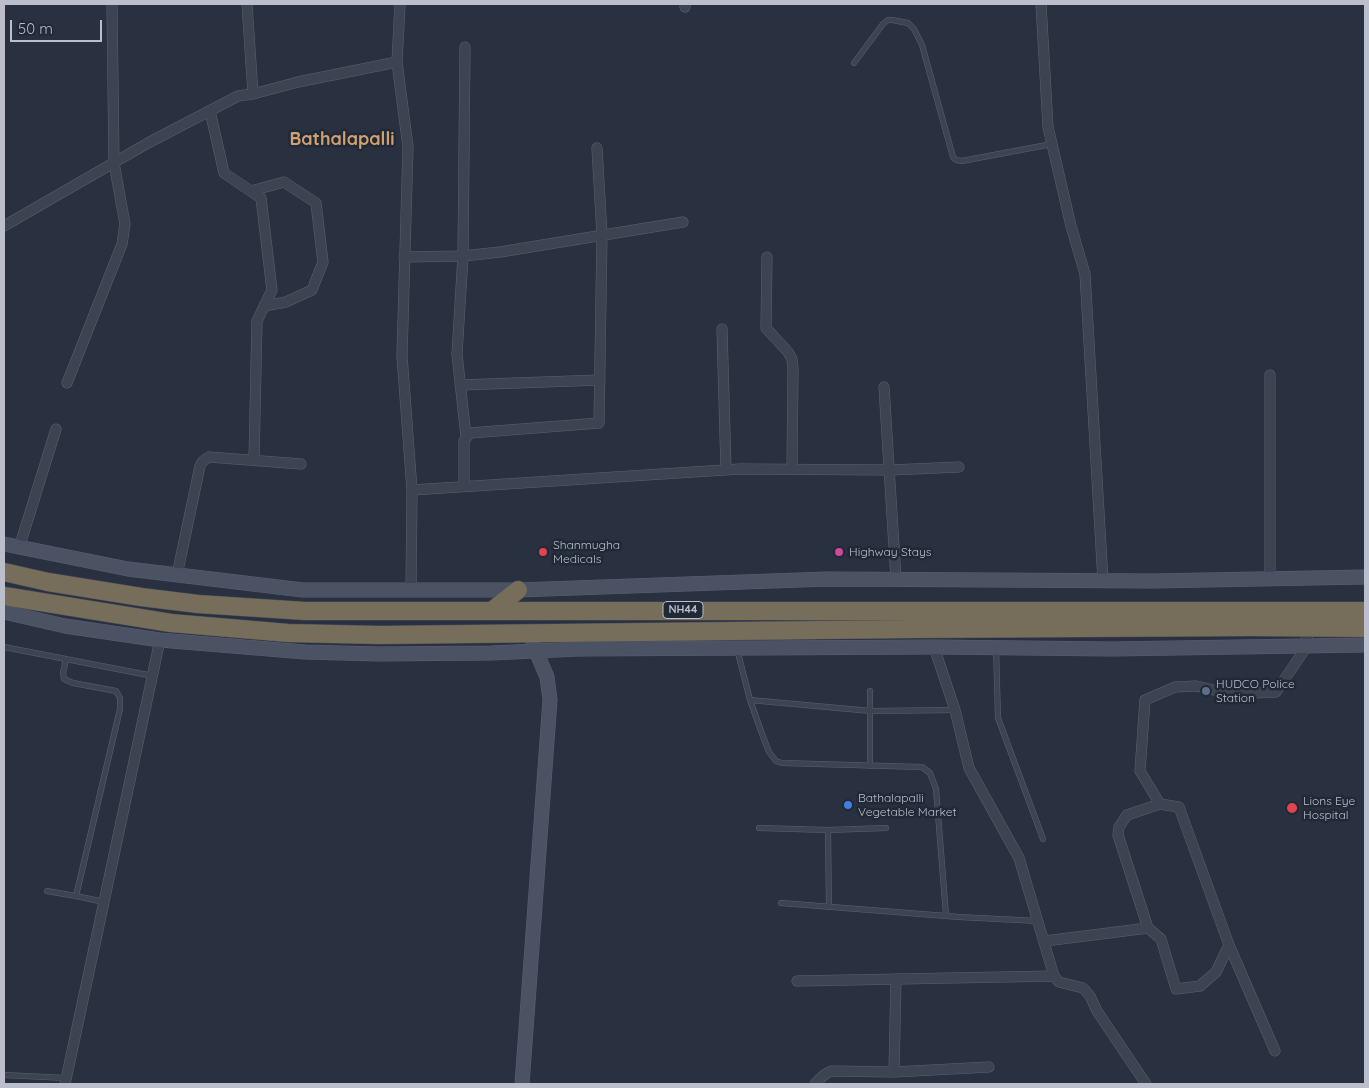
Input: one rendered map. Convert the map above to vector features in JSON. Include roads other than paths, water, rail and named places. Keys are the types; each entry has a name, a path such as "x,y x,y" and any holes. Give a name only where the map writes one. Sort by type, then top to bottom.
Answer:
{"highway":[{"name":"NH44","path":"4,572 48,582 141,598 305,611 1365,611"},
{"path":"493,610 518,590"},
{"name":"NH44","path":"4,596 170,623 253,630 380,635 526,632 1252,627 1307,637 1365,628"}],"street":[{"path":"67,383 122,244 124,224 114,162 112,4"},
{"path":"247,4 252,94"},
{"path":"400,4 397,62 408,147 402,356 412,490 411,590"},
{"path":"1041,4 1048,128 1071,226 1085,274 1103,581"},
{"path":"464,486 464,441 466,437 457,354 463,256 465,47"},
{"path":"4,226 114,162 238,96 397,62"},
{"path":"210,111 224,173 261,198 272,290 256,321 254,460"},
{"path":"466,437 470,433 599,422 602,235 597,148"},
{"path":"251,191 284,182 316,203 322,262 312,290 286,302 264,306"},
{"path":"404,257 463,256 500,252 683,222"},
{"path":"767,256 766,328 792,359 792,469"},
{"path":"722,329 726,470"},
{"path":"1270,375 1270,579"},
{"path":"460,385 600,380"},
{"path":"884,388 896,579"},
{"path":"19,548 56,429"},
{"path":"177,575 201,463 209,457 300,464"},
{"path":"412,490 726,470 890,470 959,467"},
{"path":"4,544 128,569 303,590 518,590 828,579 1103,581 1365,577"},
{"path":"4,612 65,626 160,640 305,652 388,654 578,649 934,647 1112,650 1307,637 1365,645"},
{"path":"522,1084 550,700 548,677 537,651 526,632"},
{"path":"1160,804 1140,771 1145,700 1175,687 1196,686 1231,694 1276,692 1307,637"},
{"path":"66,1081 160,640"},
{"path":"934,647 955,710 969,768 1019,858 1054,976 1059,982 1083,988 1090,996 1097,1011 1146,1084"},
{"path":"1229,945 1216,972 1200,986 1176,989 1161,939 1148,928 1118,835 1119,827 1127,815 1160,804 1179,807 1229,945 1275,1051"},
{"path":"1045,941 1148,928"},
{"path":"797,981 1054,976"},
{"path":"894,1072 896,979"},
{"path":"815,1084 824,1075 832,1071 894,1072 989,1067"}],"lane":[{"path":"854,63 888,20 908,23 914,29 922,45 953,158 962,161 1052,144"},
{"path":"4,656 5,648 153,676"},
{"path":"996,648 998,718 1043,839"},
{"path":"737,649 750,700 769,752 776,761 782,764 922,767 926,769 934,780 936,789 946,915"},
{"path":"66,659 63,673 64,678 72,683 116,691 120,698 120,709 76,896"},
{"path":"870,691 870,766"},
{"path":"750,700 870,711 955,710"},
{"path":"759,828 828,830 886,828"},
{"path":"828,830 829,907"},
{"path":"47,891 104,902"},
{"path":"781,903 1039,921"},
{"path":"4,1075 66,1081"}],"place":[{"name":"Shanmugha Medicals","path":"543,552"},
{"name":"Highway Stays","path":"839,552"},
{"name":"HUDCO Police Station","path":"1206,691"},
{"name":"Bathalapalli Vegetable Market","path":"848,805"},
{"name":"Lions Eye Hospital","path":"1292,808"}],"district":[{"name":"Bathalapalli","path":"342,140"}]}
